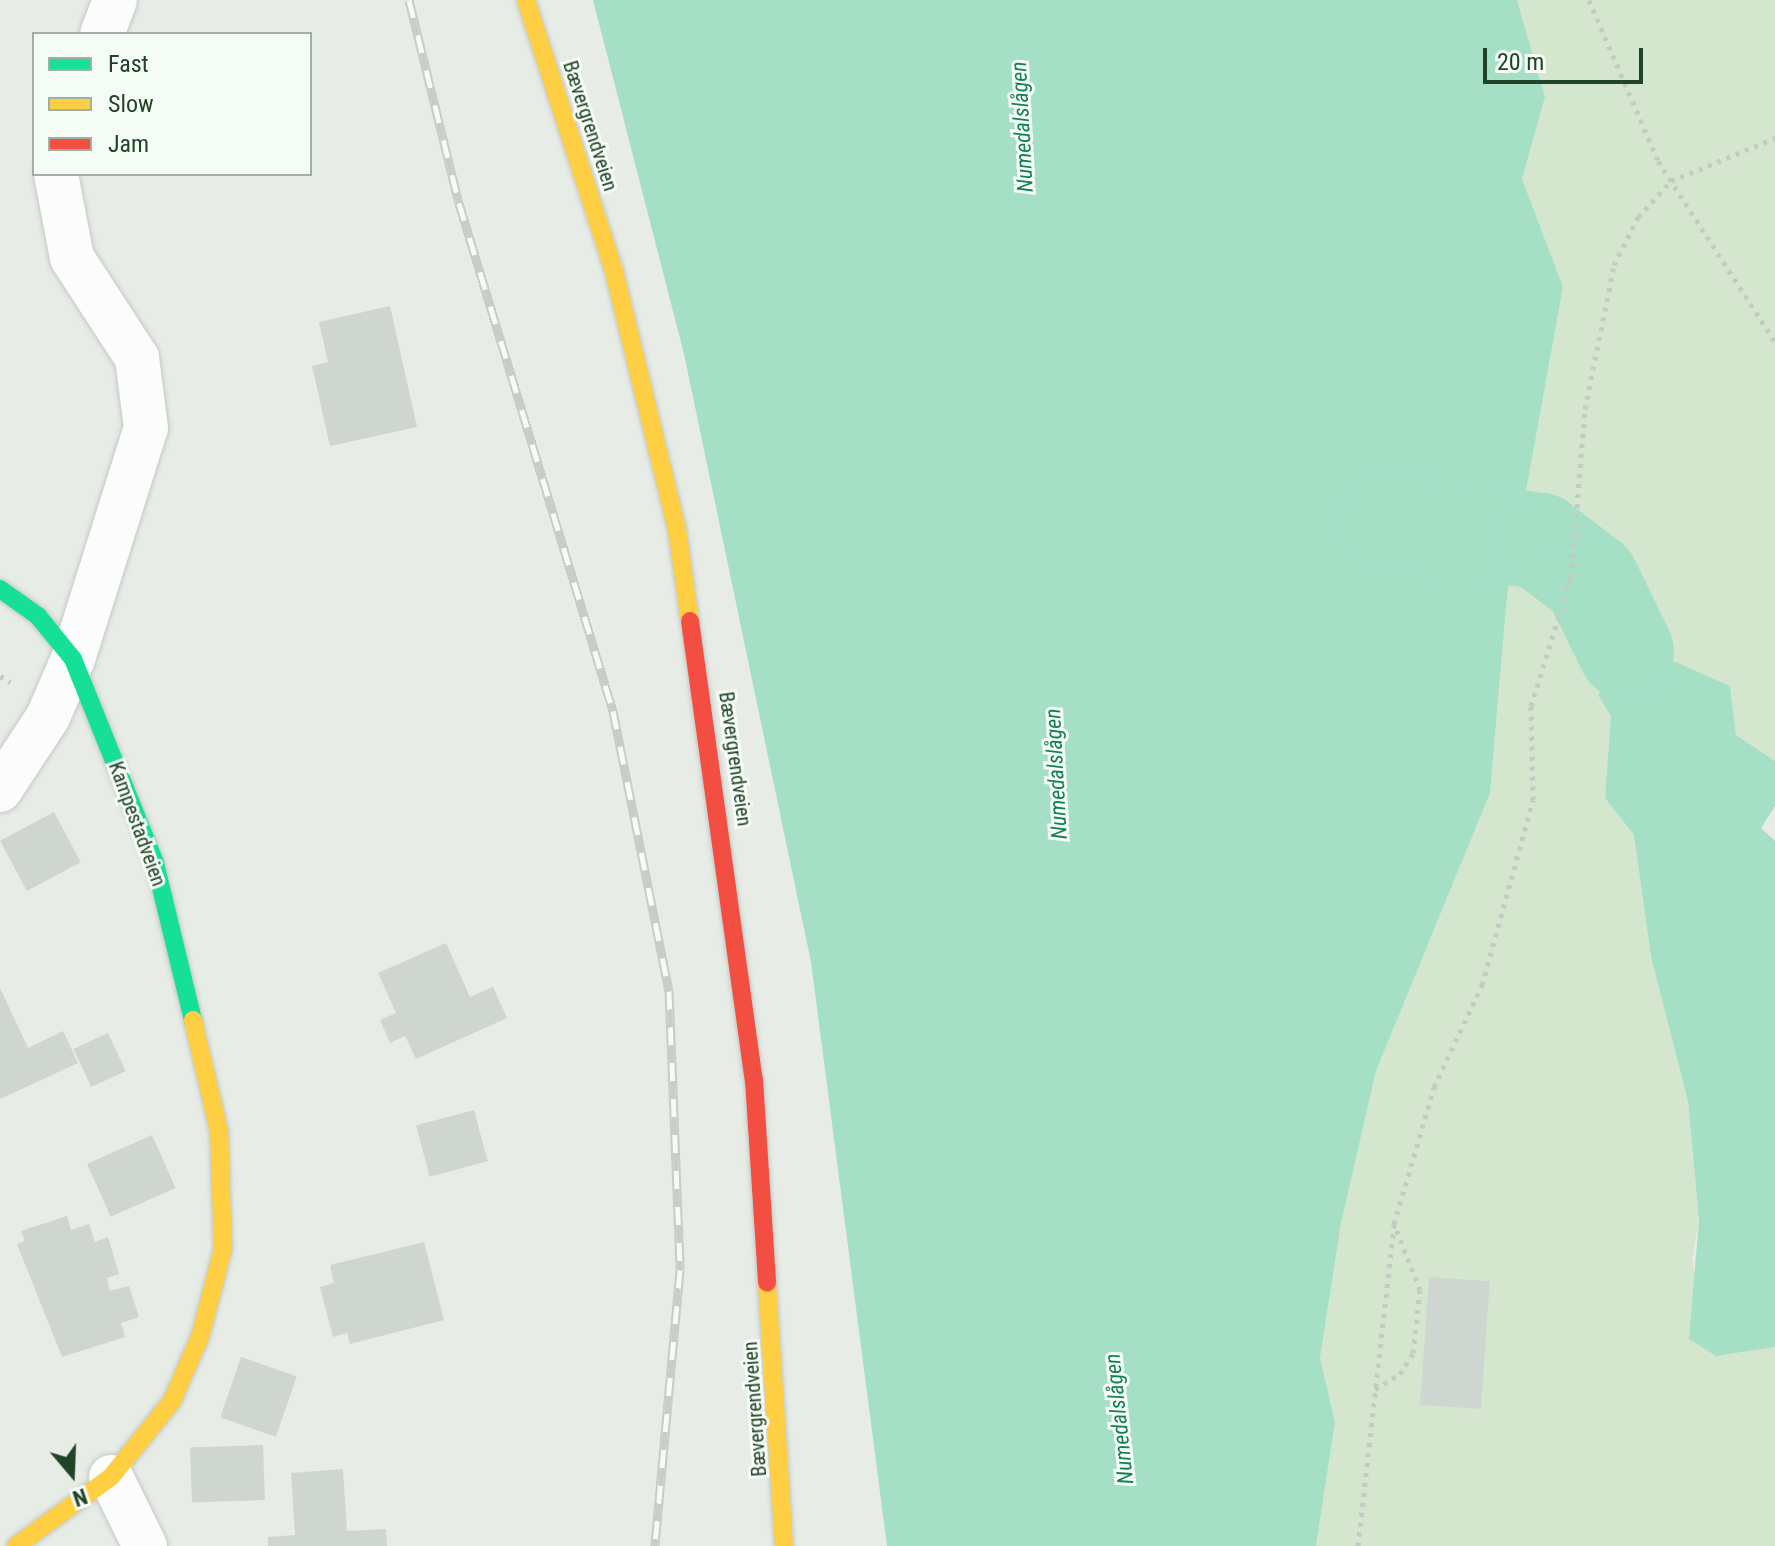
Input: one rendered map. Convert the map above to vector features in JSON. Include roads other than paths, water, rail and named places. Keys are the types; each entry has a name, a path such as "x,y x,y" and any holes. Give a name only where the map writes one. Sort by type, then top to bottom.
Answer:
{"main road":[{"name":"Bævergrendveien","path":"526,0 614,271 680,544 754,1080 784,1546"},
{"name":"Kampestadveien","path":"0,589 38,616 73,659 155,863 219,1131 223,1249 200,1337 172,1401 111,1477 16,1546"}],"street":[{"path":"103,32 115,0"},
{"path":"0,790 48,717 73,659 146,428 137,358 72,258 56,176"},
{"path":"111,1477 145,1546"}],"water":[{"name":"Numedalslågen","path":"593,0 1517,0 1545,97 1522,179 1563,287 1507,596 1490,793 1376,1071 1341,1223 1320,1358 1335,1422 1316,1546 887,1546 811,962 684,354"},
{"path":"1626,651 1653,652 1730,686 1736,735 1775,761 1775,806 1761,828 1775,841 1775,1347 1716,1356 1689,1339 1699,1220 1688,1101 1651,957 1634,835 1605,798 1611,716 1598,695"}],"waterway":[{"path":"1386,522 1540,541 1591,580 1626,651"}],"railway":[{"path":"409,0 459,203 613,711 669,991 680,1270 655,1546"}]}
